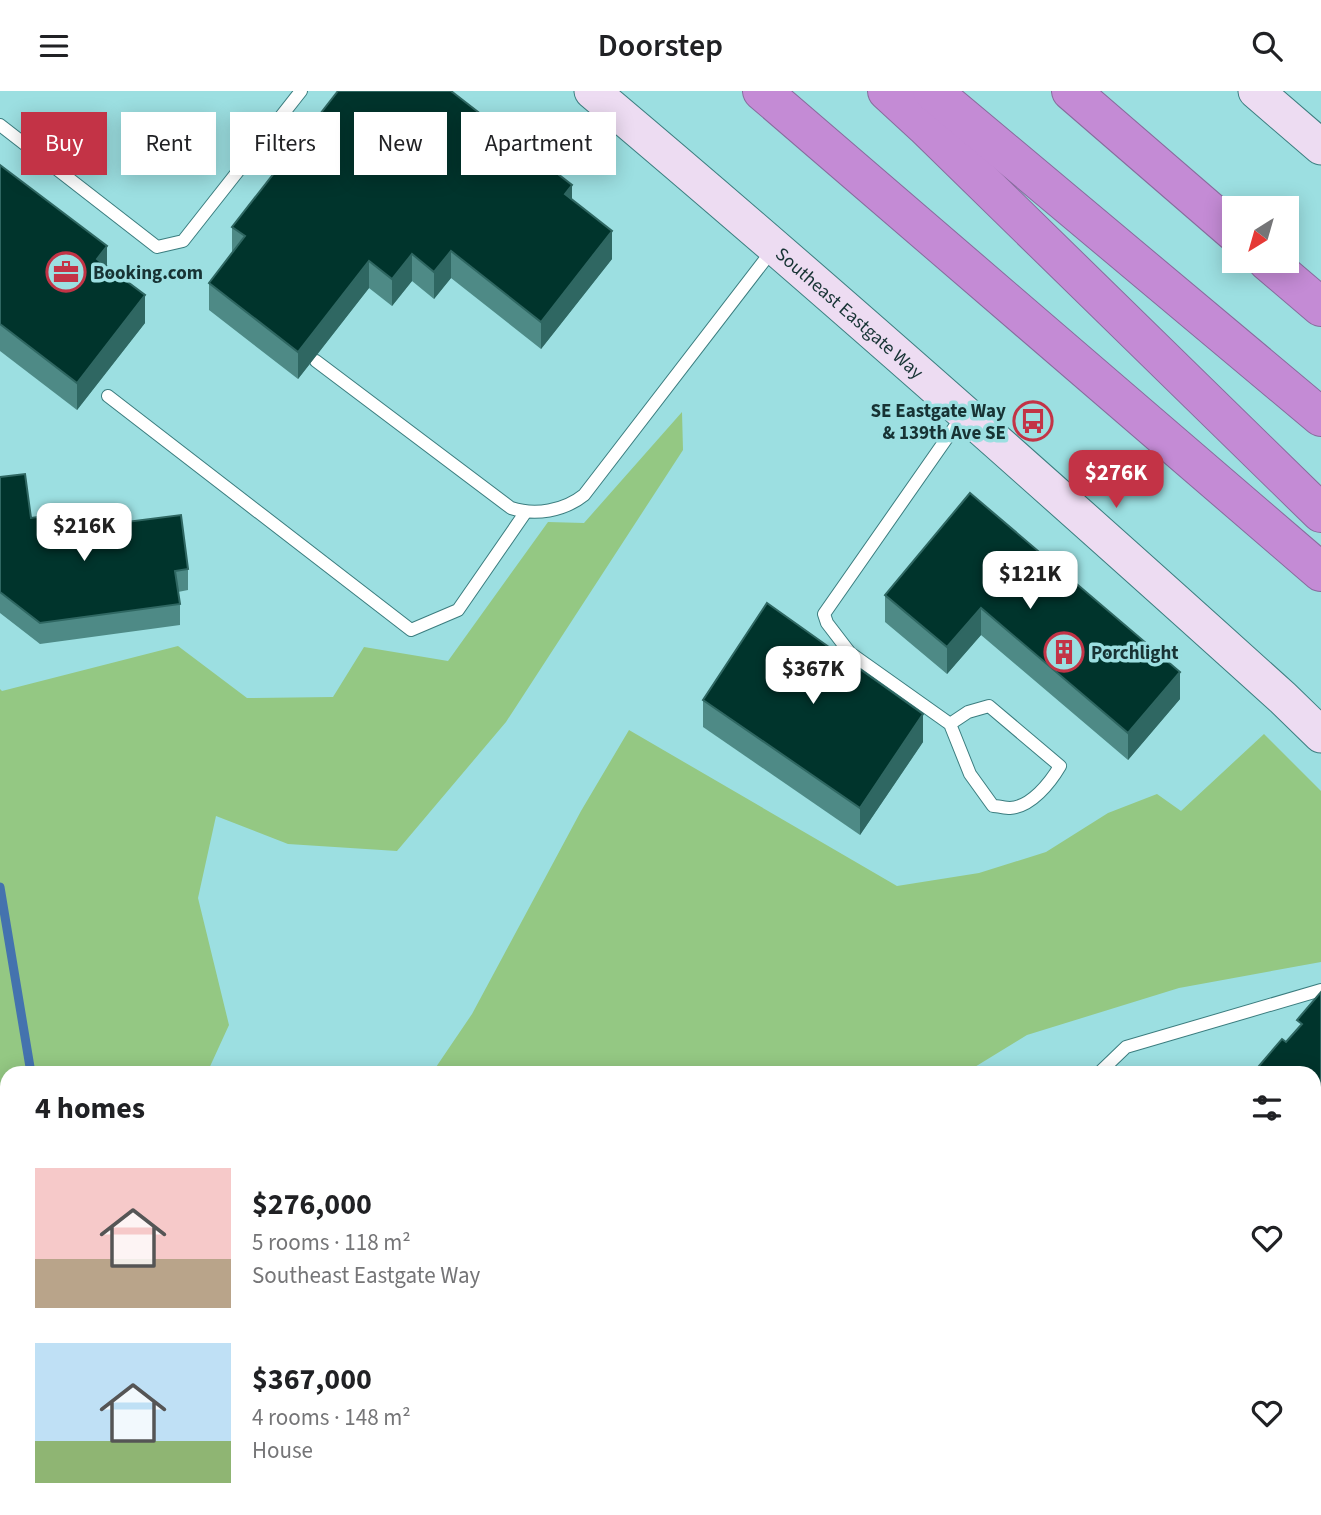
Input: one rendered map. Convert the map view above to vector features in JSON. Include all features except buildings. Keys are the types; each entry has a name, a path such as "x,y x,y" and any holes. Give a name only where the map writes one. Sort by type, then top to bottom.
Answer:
{"highway":[{"path":"762,91 1321,572"},
{"path":"887,91 1321,513"},
{"path":"932,91 1321,417"},
{"path":"1071,91 1222,222"},
{"path":"1281,273 1321,307"}],"main road":[{"name":"Southeast Eastgate Way","path":"592,91 965,412 1321,735"},
{"path":"1256,91 1321,147"}],"lane":[{"path":"0,125 157,247 183,241 301,91"},
{"path":"316,361 511,508 525,513 559,508 573,504 584,495 775,246"},
{"path":"107,396 411,630 458,610 525,513"},
{"path":"950,724 968,712 989,706 1060,766 1051,781 1033,798 1012,808 993,806 970,774 950,724 850,653 827,623 824,614 965,412"},
{"path":"1106,1066 1126,1047 1321,990"}],"green space":[{"path":"682,412 683,450 506,722 397,851 288,844 216,816 198,898 229,1025 210,1066 0,1066 0,689 2,691 178,646 247,698 333,697 364,647 448,661 548,522 584,523"},
{"path":"629,730 897,886 979,873 1046,852 1108,813 1157,794 1181,811 1264,734 1321,791 1321,962 1179,988 1027,1035 976,1066 437,1066 472,1014 581,811"}],"waterway":[{"path":"0,887 30,1066"}],"place":[{"name":"Booking.com","path":"66,272"},
{"name":"SE Eastgate Way & 139th Ave SE","path":"1033,421"},
{"name":"Porchlight","path":"1064,652"}]}
